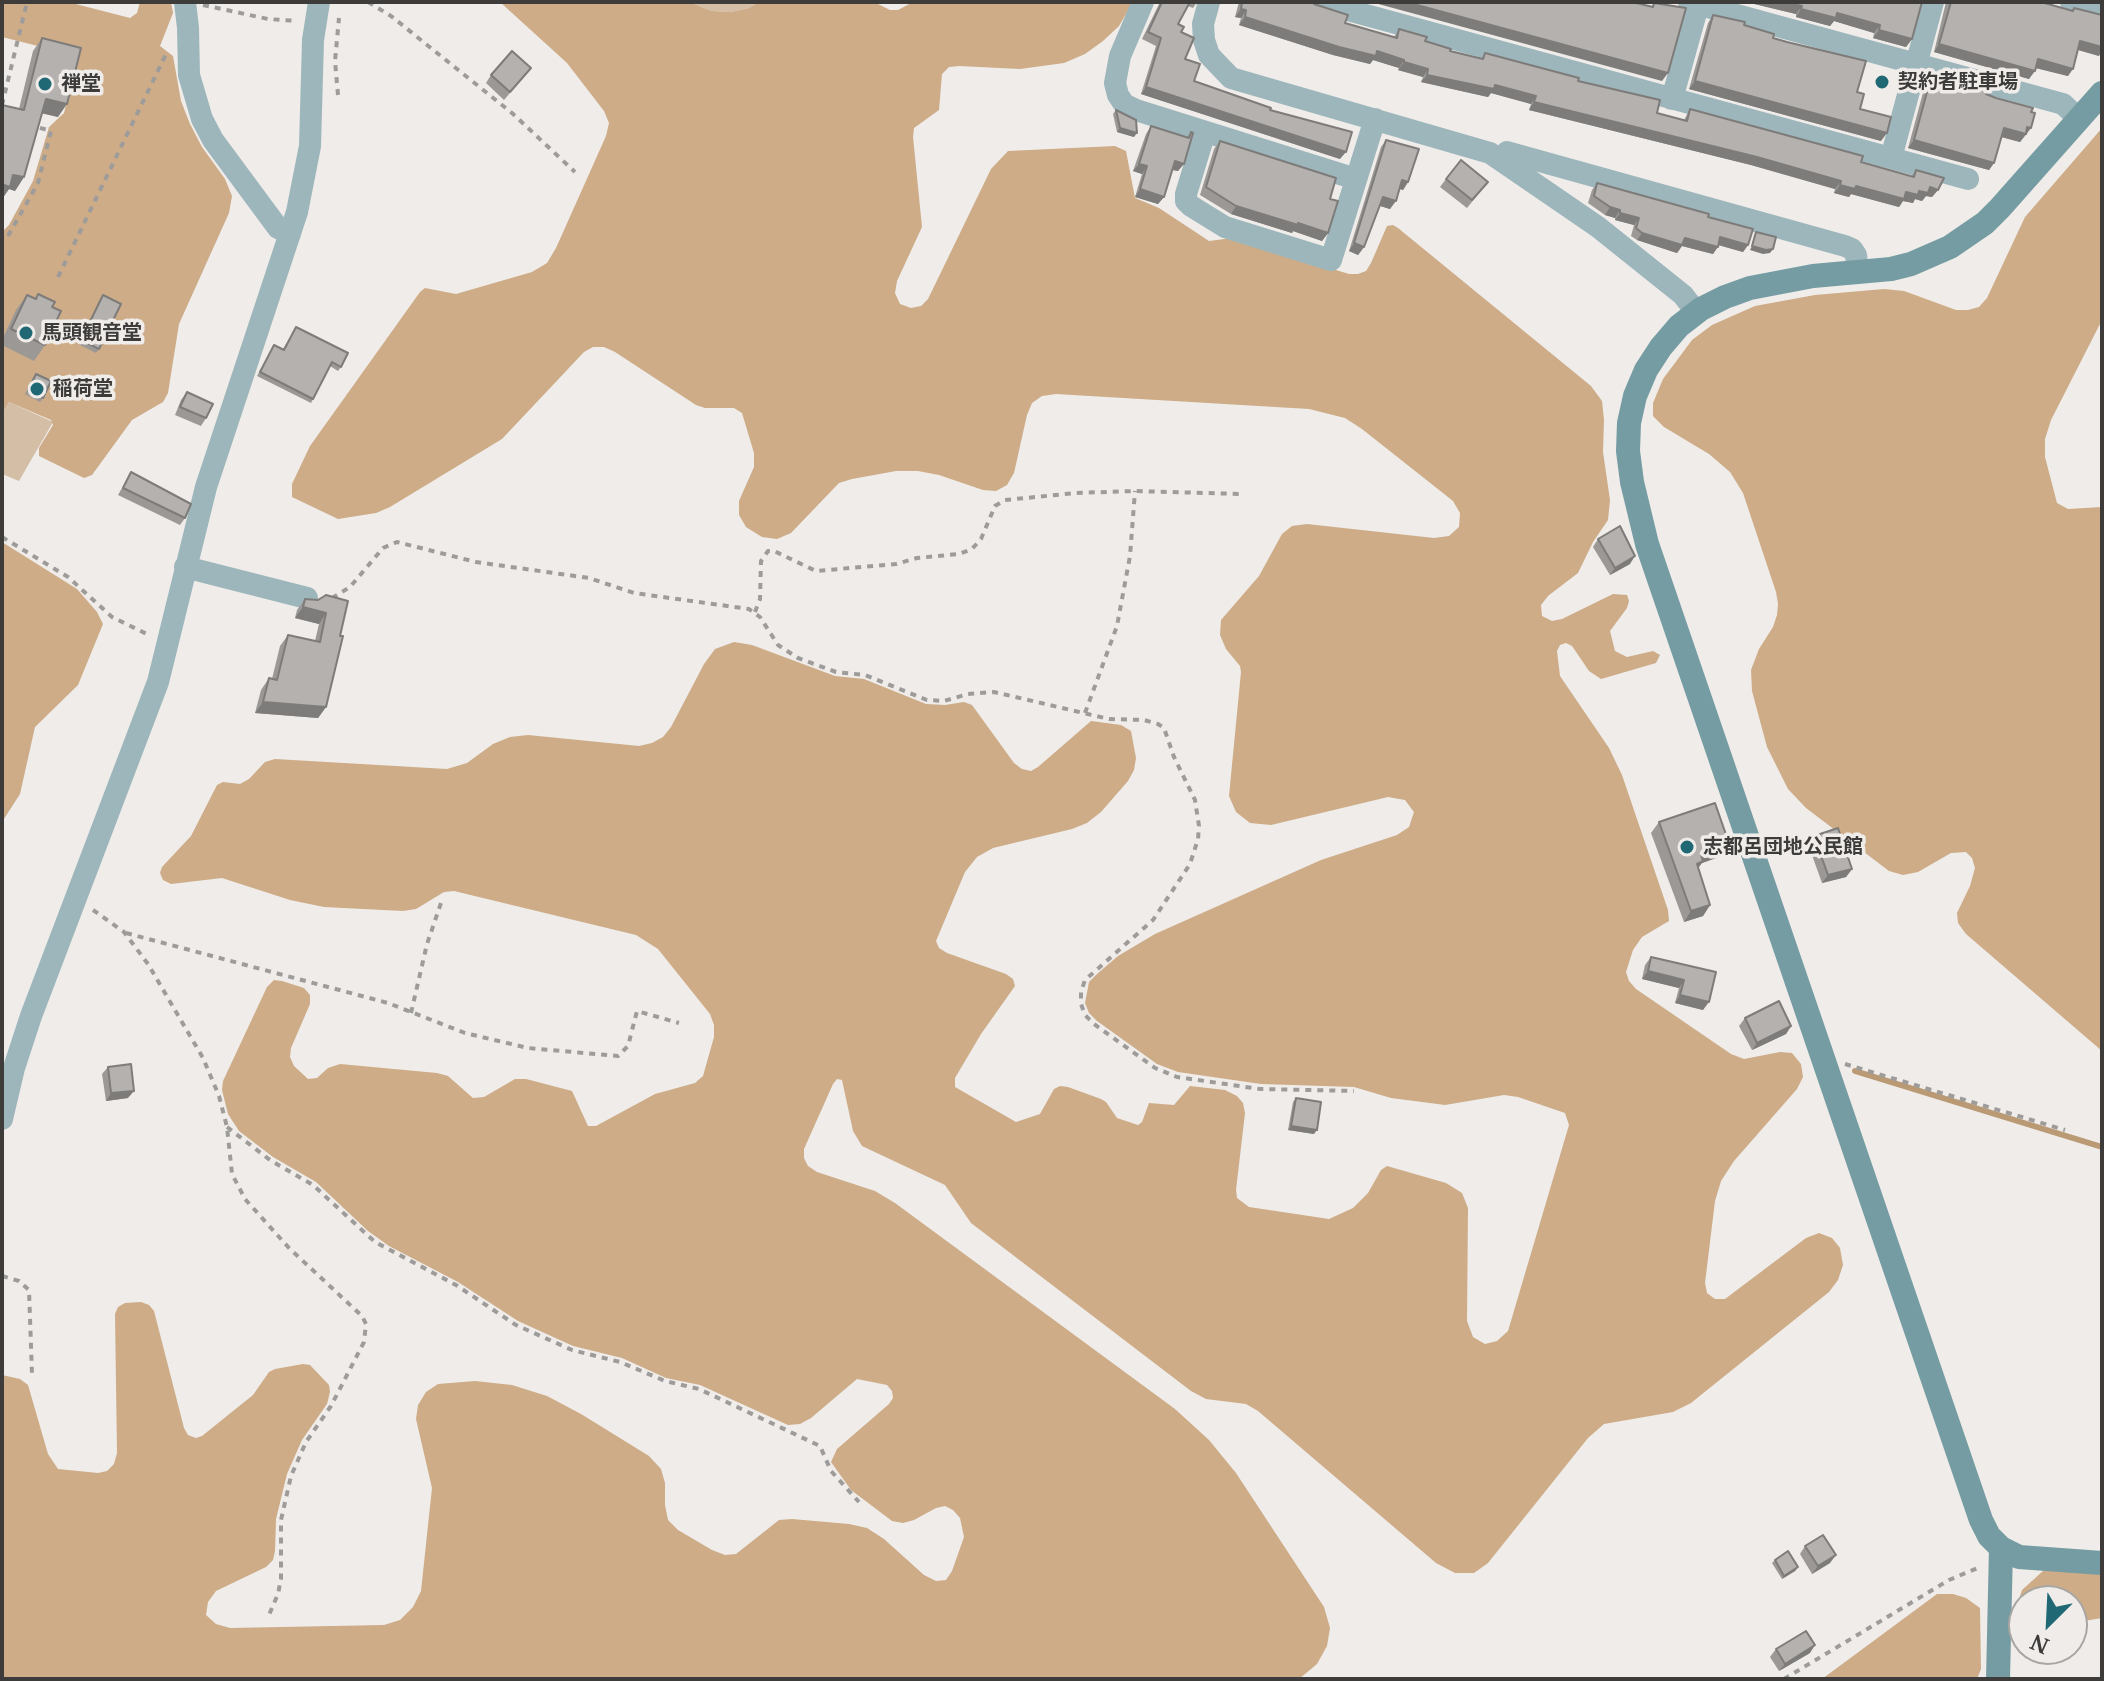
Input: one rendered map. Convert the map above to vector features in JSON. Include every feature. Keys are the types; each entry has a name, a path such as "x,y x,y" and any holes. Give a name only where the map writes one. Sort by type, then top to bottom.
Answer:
{"street":[{"path":"1143,2 1120,56 1115,83 1124,104 1356,179"},
{"path":"1209,2 1203,24 1204,40 1209,55 1231,78 1469,145 1502,161 1598,227 1683,295 1697,313"},
{"path":"1318,2 1377,10 1672,99 1968,179"},
{"path":"1891,158 1933,2"},
{"path":"2071,2 2102,10"},
{"path":"191,3 189,75 202,119 213,140 278,228 290,234"},
{"path":"1672,99 1695,3 2063,104 2079,119"},
{"path":"2,1119 22,1042 151,702 206,487 290,234 310,146 317,12"},
{"path":"2102,93 2000,208 1950,247 1911,264 1858,273 1813,276 1750,288 1725,297 1697,313 1661,347 1646,370 1635,396 1629,423 1628,451 1647,544 1981,1520 1989,1536 2001,1548 2019,1557 2102,1563"},
{"path":"1205,132 1186,201 1225,227 1331,260 1375,119"},
{"path":"1502,161 1507,152 1845,246 1856,255 1858,273"},
{"path":"185,567 307,598"},
{"path":"1998,1679 2001,1548"}],"path":[{"path":"2,105 27,2"},
{"path":"368,2 391,16 512,113 575,172"},
{"path":"191,3 268,19 317,12"},
{"path":"338,95 335,70 339,17"},
{"path":"58,277 170,48"},
{"path":"8,236 38,183 51,131 33,126"},
{"path":"1085,713 1120,613 1130,556 1135,491"},
{"path":"755,612 760,599 761,561 768,551 816,571 896,564 917,558 959,554 977,545 992,511 1005,500 1135,491 1241,494"},
{"path":"2,537 68,577 112,617 157,639 168,641"},
{"path":"307,598 318,601 341,595 383,548 397,542 476,562 589,578 634,593 742,607 755,612 787,653 821,667 865,675 927,700 944,701 968,694 994,692 1120,720 1151,721 1164,728 1195,800 1198,839 1190,864 1153,920 1085,980 1081,992 1085,1015 1155,1068 1177,1077 1260,1089 1354,1091"},
{"path":"79,892 91,909 124,932 148,964 203,1058 219,1096 227,1127 232,1174 245,1199 289,1248 362,1316 366,1324 364,1342 331,1406 306,1442 291,1476 281,1520 281,1579 269,1615"},
{"path":"411,1013 427,944 441,903"},
{"path":"124,932 388,1003 443,1026 504,1044 610,1056 624,1052 637,1011 679,1023"},
{"path":"1827,1070 1847,1063 2065,1130"},
{"path":"227,1127 270,1160 313,1185 375,1242 456,1285 516,1325 572,1350 620,1362 676,1385 699,1389 820,1446 831,1471 859,1502"},
{"path":"2,1276 19,1281 29,1290 32,1374"},
{"path":"1784,1679 1949,1580 1985,1565 2001,1548"}],"shaded area":[{"path":"2,2 68,2 130,18 137,13 140,2 171,2 173,13 160,46 173,56 181,101 190,124 225,179 232,196 229,213 179,324 168,393 163,402 132,420 92,475 84,478 39,456 39,448 53,425 51,420 9,402 2,414 2,232 33,181 49,127 64,113 76,66 66,53 2,37"},
{"path":"500,2 689,2 712,11 731,12 759,2 874,2 890,10 898,10 913,2 1133,2 1119,26 1103,41 1085,54 1064,63 1020,69 959,66 949,67 942,74 939,110 914,128 922,227 897,281 895,293 900,304 911,308 921,306 928,299 991,169 1008,151 1115,146 1126,151 1135,198 1159,208 1209,241 1232,238 1349,274 1358,274 1366,271 1387,226 1393,225 1591,386 1602,401 1603,452 1610,500 1608,520 1578,573 1541,605 1542,616 1552,621 1613,594 1627,595 1627,608 1610,631 1615,651 1627,657 1653,651 1660,655 1656,663 1601,679 1589,671 1572,646 1566,643 1560,645 1557,651 1560,676 1609,748 1622,775 1668,910 1669,921 1642,937 1633,950 1626,972 1636,989 1731,1054 1744,1059 1780,1052 1792,1053 1801,1064 1803,1077 1797,1089 1734,1161 1721,1181 1715,1201 1705,1283 1707,1293 1715,1299 1725,1299 1806,1238 1819,1233 1832,1238 1840,1248 1843,1265 1838,1280 1829,1292 1691,1403 1673,1412 1604,1424 1588,1438 1488,1563 1474,1573 1455,1573 1436,1563 1258,1411 1246,1404 1206,1399 1191,1391 971,1223 945,1185 862,1146 853,1131 842,1080 837,1079 833,1084 804,1149 808,1166 817,1172 875,1191 895,1203 1175,1409 1209,1440 1236,1473 1324,1607 1330,1628 1327,1646 1317,1664 1299,1679 2,1679 2,1375 20,1379 28,1385 48,1454 58,1469 107,1471 114,1464 117,1453 115,1314 118,1307 125,1303 141,1302 154,1311 188,1435 196,1438 202,1436 253,1395 269,1372 275,1369 310,1365 329,1385 327,1404 302,1440 287,1474 276,1519 273,1560 266,1567 216,1591 208,1602 206,1615 216,1624 230,1628 384,1625 400,1620 413,1607 421,1591 432,1488 416,1419 418,1405 426,1392 438,1384 475,1381 512,1385 547,1396 649,1456 661,1469 668,1520 678,1530 712,1550 725,1555 736,1554 779,1520 849,1524 867,1528 884,1539 924,1575 936,1581 946,1580 964,1537 960,1518 953,1510 945,1506 914,1520 903,1523 892,1521 851,1490 831,1462 837,1449 889,1404 893,1398 887,1385 857,1379 811,1418 800,1424 788,1425 700,1385 666,1378 622,1358 573,1346 518,1321 458,1282 389,1246 368,1231 316,1182 273,1157 239,1131 228,1114 223,1081 267,987 274,980 304,988 310,995 310,1004 290,1057 294,1066 308,1079 317,1078 328,1068 340,1064 437,1073 448,1076 473,1098 484,1097 515,1079 526,1079 572,1091 588,1126 596,1126 655,1094 695,1083 703,1076 714,1037 714,1025 710,1014 658,949 636,935 454,891 444,892 416,909 403,911 324,907 290,900 222,878 171,884 163,880 160,873 191,836 217,785 223,782 240,784 265,762 275,759 447,769 467,763 493,744 510,737 528,735 639,746 652,743 663,737 671,727 715,649 734,642 752,645 835,676 864,679 926,704 964,702 972,705 1014,763 1022,769 1031,771 1038,767 1091,721 1121,725 1131,731 1136,758 1134,770 1101,812 1087,823 1072,829 993,848 977,857 965,872 936,941 939,948 1006,974 1013,979 1015,986 981,1034 955,1078 955,1087 1016,1122 1040,1114 1054,1089 1068,1087 1101,1099 1117,1118 1138,1125 1149,1103 1174,1105 1190,1086 1225,1090 1243,1103 1245,1113 1236,1190 1237,1198 1249,1207 1329,1219 1353,1208 1387,1166 1446,1183 1462,1193 1468,1208 1467,1321 1473,1337 1485,1344 1497,1341 1508,1331 1569,1125 1565,1113 1504,1095 1445,1105 1391,1098 1354,1087 1261,1084 1178,1072 1157,1064 1097,1021 1085,1003 1089,982 1097,974 1118,956 1155,934 1321,860 1397,835 1409,827 1414,812 1405,800 1388,797 1271,825 1250,823 1236,812 1229,796 1241,672 1220,635 1221,620 1259,576 1282,534 1292,526 1307,524 1434,538 1449,536 1459,527 1460,513 1453,501 1362,429 1345,418 1309,409 1056,394 1042,396 1032,403 1027,415 1014,473 1007,485 996,491 918,471 896,471 852,479 839,483 791,533 777,539 762,537 746,527 739,515 739,501 754,467 754,453 742,413 734,408 696,405 615,352 604,347 593,347 584,352 502,439 390,507 376,513 338,519 292,497 292,484 310,446 420,292 425,288 456,294 532,272 547,263 606,136 609,123 604,111 567,63"},
{"path":"689,2 759,2 731,12 712,11"},
{"path":"2102,128 2102,320 2051,420 2045,439 2045,457 2057,503 2068,509 2102,507 2102,1051 1966,934 1958,923 1957,913 1975,868 1966,852 1951,853 1918,872 1903,875 1889,871 1806,808 1788,789 1767,747 1752,691 1751,670 1759,649 1773,627 1778,604 1743,493 1730,472 1709,454 1664,427 1653,416 1653,403 1663,379 1692,340 1712,325 1755,306 1815,295 1884,289 1904,291 1956,310 1979,307 1987,298 2025,217"},
{"path":"9,402 53,422 19,481 2,474 2,414"},
{"path":"2,542 77,589 103,624 78,685 35,727 20,794 2,822"},
{"path":"2044,1570 2102,1572 2102,1618 2088,1620 2088,1585 2028,1585"},
{"path":"1937,1594 1966,1598 1980,1608 1981,1669 1977,1679 1822,1679"}],"building":[{"path":"1162,2 1190,2 1178,24 1184,27 1181,32 1194,38 1185,59 1200,64 1194,81 1270,110 1352,132 1346,152 1146,87 1161,38 1148,32"},
{"path":"1242,2 1313,2 1348,15 1345,23 1397,38 1399,29 1427,37 1425,41 1450,51 1483,59 1485,53 1579,78 1578,81 1660,100 1657,113 1687,121 1690,109 1863,156 1861,162 1914,177 1916,170 1944,178 1938,190 1930,187 1928,193 1919,191 1918,195 1906,192 1904,199 1856,186 1855,189 1840,185 1841,181 1757,157 1534,102 1536,96 1495,85 1494,89 1427,75 1428,69 1377,51 1376,56 1339,47 1245,17"},
{"path":"1406,2 1632,2 1653,7 1654,3 1686,8 1668,73"},
{"path":"1784,2 1922,2 1912,39 1879,30 1880,25 1837,13 1836,18"},
{"path":"1951,2 2041,2 2102,15 2102,47 2080,41 2073,69 2038,59 2035,71 1939,44"},
{"path":"1713,15 1745,22 1744,25 1774,34 1773,38 1866,61 1857,92 1864,94 1860,109 1891,117 1887,133 1695,81"},
{"path":"42,38 81,48 67,104 46,99 24,177 13,175 10,187 4,185 2,194 2,105 24,110"},
{"path":"512,51 531,68 510,92 491,75"},
{"path":"1930,81 1969,90 1971,86 1986,90 1986,94 1996,98 2033,108 2031,112 2035,113 2031,128 2027,127 2026,134 2004,128 1994,163 1914,140"},
{"path":"1116,110 1136,120 1137,133 1120,128"},
{"path":"1151,126 1189,138 1193,133 1184,164 1175,161 1164,197 1140,189 1147,166 1139,164"},
{"path":"1386,140 1419,149 1408,182 1402,180 1396,201 1383,197 1364,247 1354,243"},
{"path":"1220,141 1336,178 1330,199 1338,201 1328,233 1236,206 1206,187"},
{"path":"1461,160 1488,182 1472,200 1446,179"},
{"path":"1597,183 1753,229 1748,245 1720,237 1718,247 1685,238 1682,245 1642,233 1636,228 1639,218 1620,213 1620,210 1594,196"},
{"path":"1756,232 1776,237 1773,249 1752,246"},
{"path":"38,294 55,302 52,307 61,311 45,345 11,329 27,295 36,299"},
{"path":"103,295 121,304 99,349 81,340"},
{"path":"296,327 348,353 341,367 332,362 313,399 260,372 274,345 284,350"},
{"path":"36,374 51,381 43,398 28,390"},
{"path":"187,392 213,404 206,418 180,407"},
{"path":"131,472 191,504 185,518 123,488"},
{"path":"1620,526 1635,556 1615,568 1598,539"},
{"path":"326,595 348,601 326,707 263,702 269,678 277,680 288,635 320,642 326,613 303,607 305,599 318,600"},
{"path":"1715,803 1730,846 1701,855 1703,861 1697,864 1710,905 1691,911 1659,822"},
{"path":"1838,828 1852,869 1828,875 1814,836"},
{"path":"1651,957 1716,972 1709,1002 1680,995 1684,980 1648,971"},
{"path":"1779,1001 1791,1026 1757,1043 1745,1018"},
{"path":"131,1064 134,1091 111,1093 108,1067"},
{"path":"1296,1098 1321,1102 1317,1130 1291,1126"},
{"path":"1823,1535 1836,1555 1818,1566 1805,1546"},
{"path":"1788,1551 1798,1567 1784,1576 1775,1560"},
{"path":"1806,1631 1815,1645 1785,1664 1776,1649"}],"waterway":[{"path":"1855,1071 2102,1147"}],"place":[{"name":"契約者駐車場","path":"1882,82"},
{"name":"禅堂","path":"45,84"},
{"name":"馬頭観音堂","path":"26,333"},
{"name":"稲荷堂","path":"37,389"},
{"name":"志都呂団地公民館","path":"1687,847"}]}
